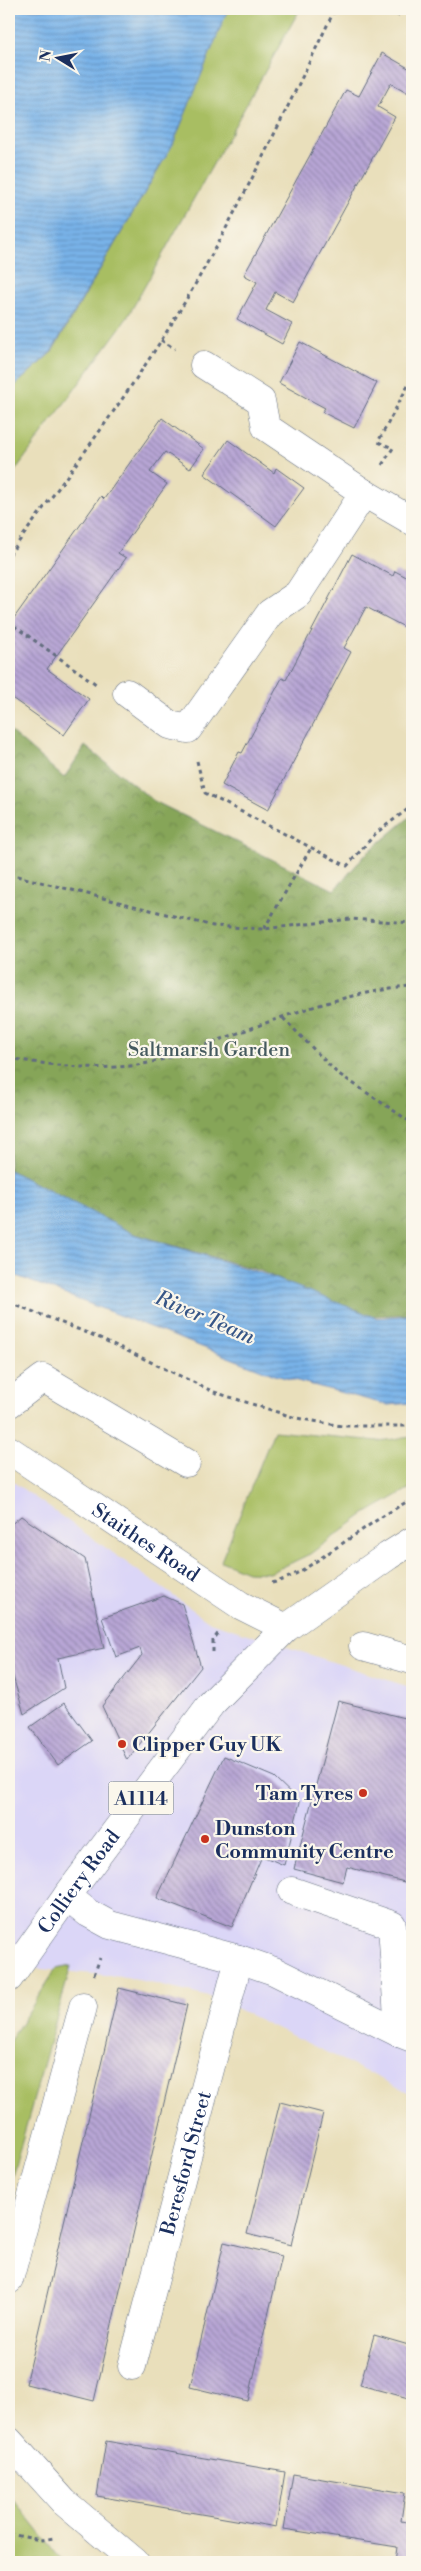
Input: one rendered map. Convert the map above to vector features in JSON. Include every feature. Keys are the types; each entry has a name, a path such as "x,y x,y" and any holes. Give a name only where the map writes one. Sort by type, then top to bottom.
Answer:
{"street":[{"path":"204,365 261,401 266,427 364,494 412,520"},
{"path":"127,693 170,725 188,729 270,613 298,594 364,494"},
{"path":"9,1404 44,1378 186,1462"},
{"name":"Staithes Road","path":"9,1450 240,1605 286,1628"},
{"name":"A1114","path":"286,1628 412,1541"},
{"name":"Colliery Road","path":"9,1978 67,1896 211,1704 286,1628"},
{"path":"363,1646 412,1659"},
{"path":"292,1891 392,1925 405,2036"},
{"path":"67,1896 88,1913 110,1925 239,1959 274,1971 405,2036"},
{"name":"Beresford Street","path":"132,2366 239,1959"},
{"path":"9,2280 83,2007"},
{"path":"9,2441 64,2502 134,2562"}],"path":[{"path":"9,555 124,398 196,282 248,186 335,9"},
{"path":"380,9 398,15 412,9"},
{"path":"364,494 393,448 378,442 412,378"},
{"path":"9,620 10,623 92,683 127,693"},
{"path":"188,729 205,793 347,866 376,833 412,806"},
{"path":"264,930 310,848"},
{"path":"9,874 213,926 264,930 350,919 412,923"},
{"path":"9,1058 90,1068 131,1066 173,1056 283,1018 375,991 412,987"},
{"path":"283,1018 336,1072 412,1123"},
{"path":"9,1302 100,1338 214,1392 296,1418 342,1426 412,1426"},
{"path":"269,1584 285,1580 307,1568 412,1498"},
{"path":"83,2007 110,1925"}],"shaded area":[{"path":"9,1479 210,1622 412,1688 412,2094 217,1999 126,1977 9,1966"}],"green space":[{"path":"228,9 300,9 127,318 9,479 9,391 52,352 173,144"},
{"name":"Saltmarsh Garden","path":"9,730 64,778 85,746 154,801 334,890 367,853 412,815 412,1314 372,1316 314,1296 261,1271 131,1233 9,1170"},
{"path":"274,1431 378,1441 412,1437 412,1487 365,1514 310,1554 270,1573 247,1572 221,1561"},
{"path":"71,1966 9,2187 9,2042 56,1969"},
{"path":"9,2494 59,2557 67,2562 9,2562"}],"water":[{"path":"9,9 228,9 173,144 51,352 9,391"},
{"name":"River Team","path":"9,1170 134,1234 261,1273 377,1318 412,1315 412,1403 388,1405 275,1375 9,1273"}],"building":[{"path":"382,53 412,70 412,95 391,83 378,107 395,117 293,302 275,292 266,310 292,324 282,344 237,319 257,282 244,275 346,90 359,96"},
{"path":"300,342 377,383 354,428 322,412 325,408 279,383"},
{"path":"162,418 204,449 190,469 165,452 150,472 167,484 118,553 126,558 47,669 89,699 64,735 9,696 9,625 101,496 104,499"},
{"path":"228,440 274,473 276,468 304,488 276,526 204,474"},
{"path":"352,554 393,576 395,571 412,580 412,631 366,607 344,648 351,652 268,810 222,785 239,752 242,753 282,678 286,680"},
{"path":"21,1516 85,1559 104,1648 58,1658 64,1688 24,1714 9,1663 9,1526"},
{"path":"164,1596 182,1604 201,1667 127,1760 102,1706 142,1655 140,1648 116,1657 102,1618"},
{"name":"Tam Tyres","path":"338,1701 412,1720 412,1884 347,1867 343,1882 294,1869"},
{"path":"64,1703 92,1741 58,1765 30,1727"},
{"path":"224,1756 274,1777 300,1802 284,1865 262,1856 232,1927 157,1898"},
{"path":"119,1988 187,2005 94,2401 26,2384"},
{"path":"280,2102 323,2113 291,2245 247,2234"},
{"path":"224,2242 282,2256 248,2401 190,2387"},
{"path":"374,2335 412,2346 412,2399 360,2385"},
{"path":"106,2441 285,2472 276,2527 97,2496"},
{"path":"293,2474 405,2493 401,2521 412,2523 412,2562 395,2562 397,2547 284,2529"}],"place":[{"name":"Clipper Guy UK","path":"122,1744"},
{"name":"Tam Tyres","path":"363,1793"},
{"name":"Dunston Community Centre","path":"205,1839"}]}
